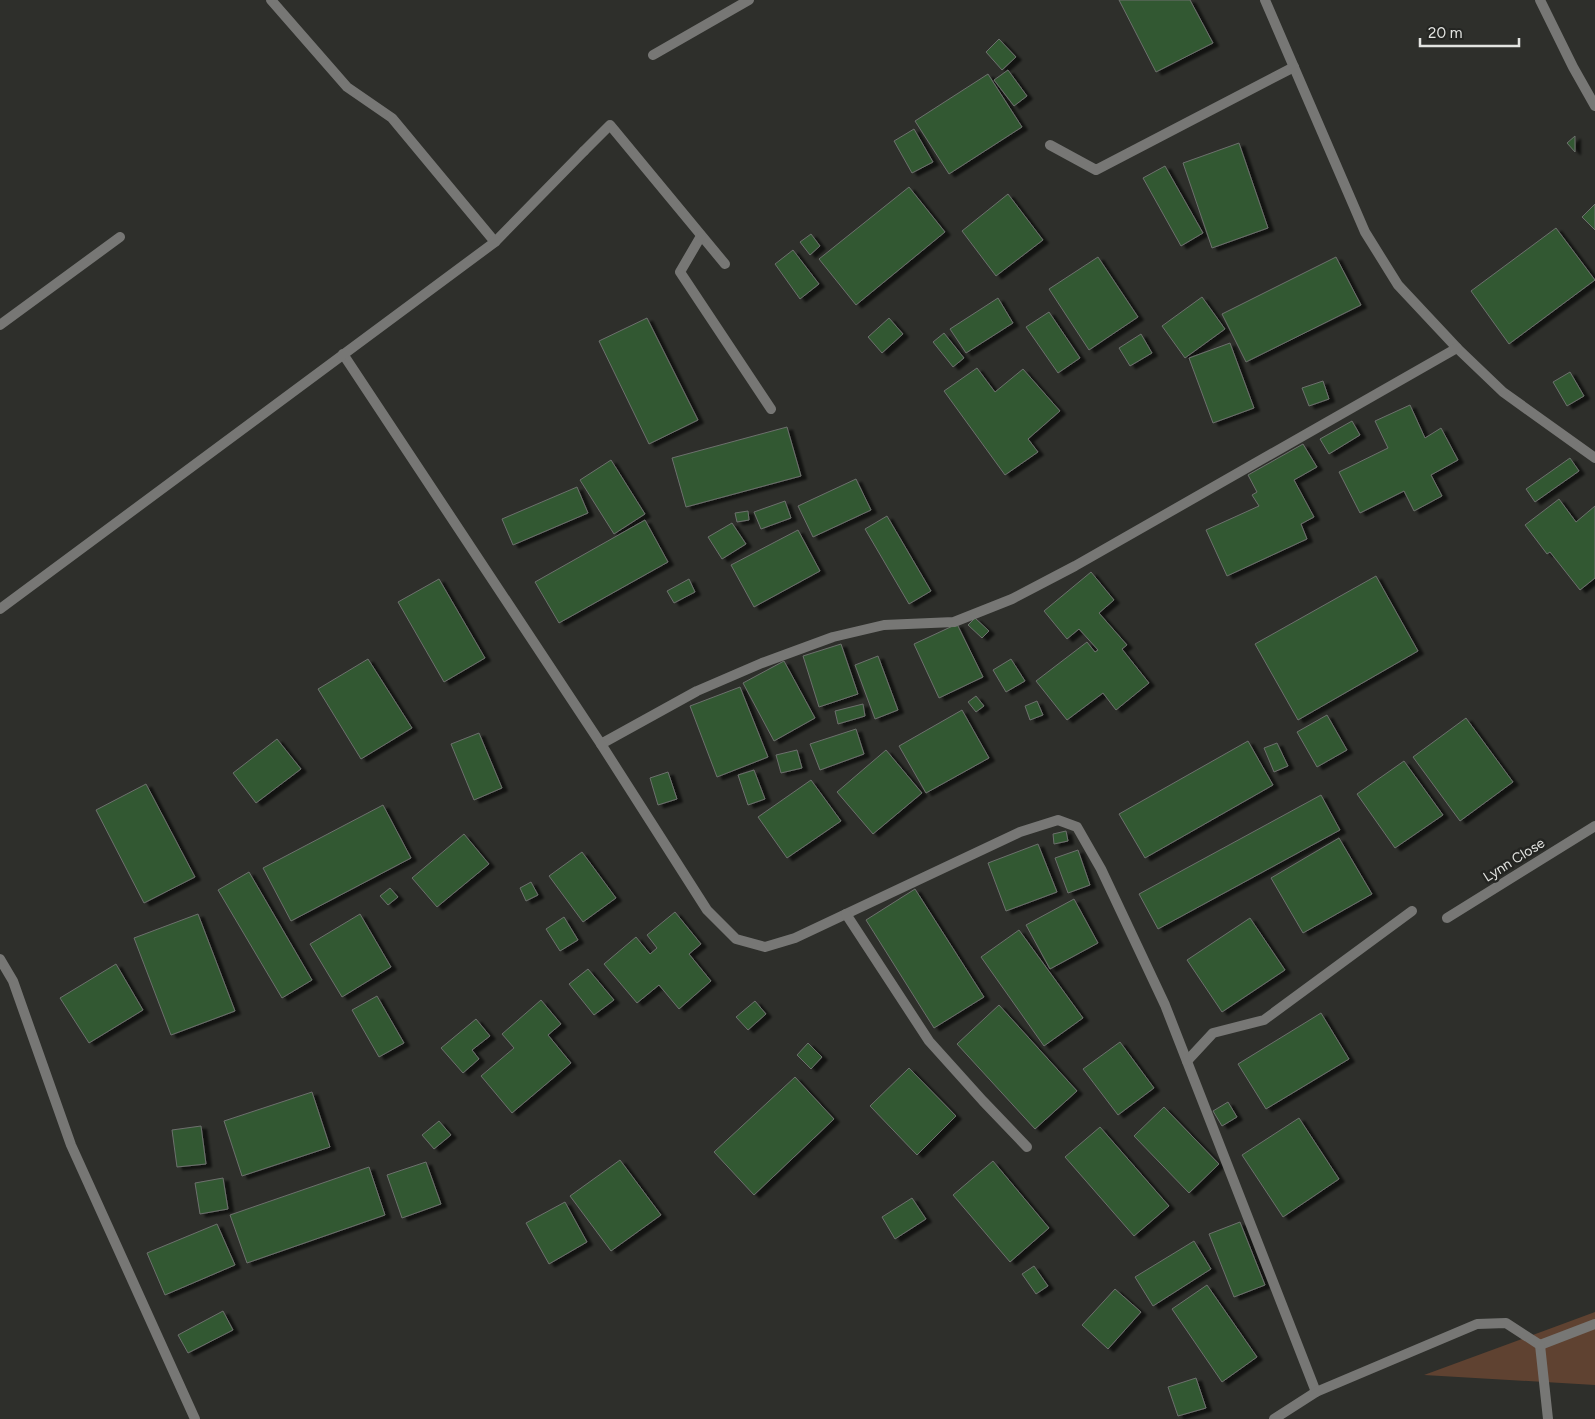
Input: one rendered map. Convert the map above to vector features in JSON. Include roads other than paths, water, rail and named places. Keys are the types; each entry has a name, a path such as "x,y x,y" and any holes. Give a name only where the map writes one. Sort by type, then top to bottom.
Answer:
{"street":[{"path":"272,0 347,87 392,118 494,242"},
{"path":"653,55 748,0"},
{"path":"1265,0 1365,232 1398,285 1457,348 1504,392 1595,458"},
{"path":"1540,0 1573,67 1595,106"},
{"path":"1050,145 1096,170 1294,67"},
{"path":"0,609 494,242 610,125 725,264"},
{"path":"701,236 680,272 770,409"},
{"path":"0,325 120,237"},
{"path":"601,744 697,691 762,663 833,637 884,625 954,622 1012,599 1075,566 1457,348"},
{"path":"343,354 601,744 708,910 736,939 765,947 795,938 1020,832 1058,820 1077,827 1101,869 1165,1005 1316,1392"},
{"name":"Lynn Close","path":"1447,918 1595,826"},
{"path":"1187,1061 1214,1033 1264,1020 1412,911"},
{"path":"846,914 929,1041 1027,1147"},
{"path":"0,959 13,981 71,1145 195,1419"},
{"path":"1274,1419 1316,1392 1477,1324 1506,1323 1540,1344"},
{"path":"1540,1344 1595,1324"},
{"path":"1540,1344 1548,1419"}]}
